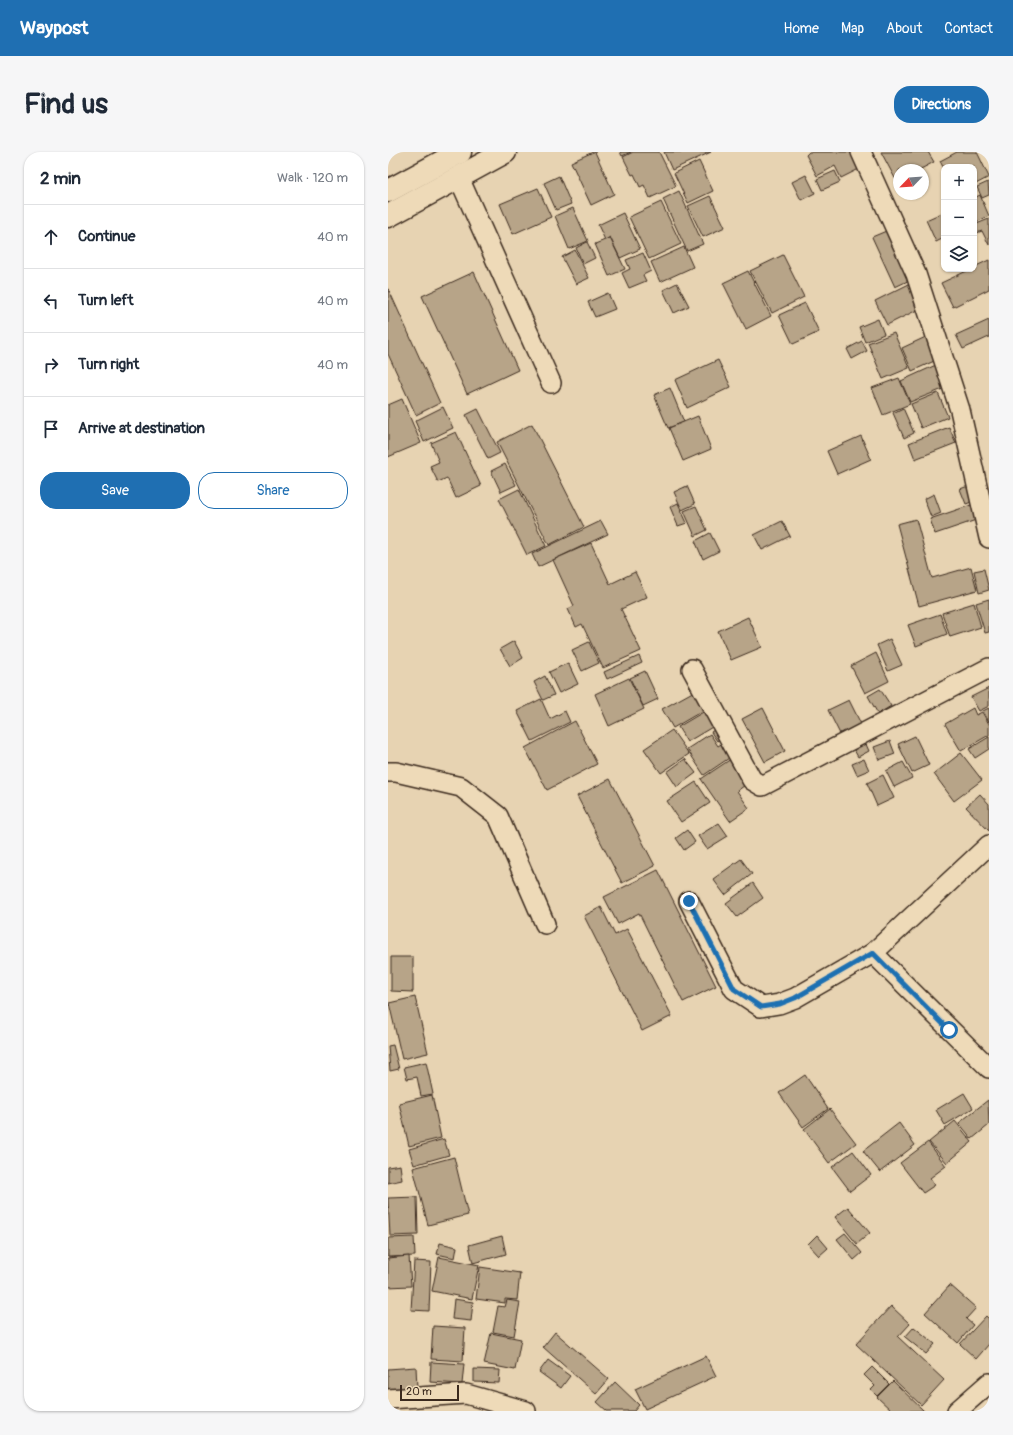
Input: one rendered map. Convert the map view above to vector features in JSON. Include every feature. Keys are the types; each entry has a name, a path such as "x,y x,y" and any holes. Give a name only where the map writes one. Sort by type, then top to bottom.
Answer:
{"main road":[{"path":"388,191 460,152"},
{"path":"388,216 505,152"}],"street":[{"path":"861,152 916,274 960,410 989,538"},
{"path":"459,178 550,383"},
{"path":"692,669 752,780 762,786 989,668"},
{"path":"388,772 396,772 461,787 498,816 545,924"},
{"path":"689,901 734,989 761,1007 780,1004 795,998 873,953 989,845"},
{"path":"873,953 989,1068"},
{"path":"957,1411 989,1383"},
{"path":"388,1399 466,1394 526,1411"}],"building":[{"path":"595,152 614,194 591,205 571,162"},
{"path":"620,152 631,152 622,156"},
{"path":"633,152 659,152 676,186 650,198 644,185 640,187 634,174 632,175 623,157"},
{"path":"664,152 711,152 672,170"},
{"path":"809,152 855,152 863,167 841,178 835,166 817,176 806,155"},
{"path":"881,152 928,152 934,162 929,165 893,164 893,174"},
{"path":"957,152 977,152 989,177 977,183 977,164 942,164 940,161"},
{"path":"699,161 713,191 688,203 674,173"},
{"path":"835,171 840,182 822,190 817,179"},
{"path":"806,175 815,193 801,200 792,182"},
{"path":"559,176 571,204 556,210 544,183"},
{"path":"988,182 989,195 982,198 977,187"},
{"path":"538,188 551,217 513,234 500,204"},
{"path":"679,191 703,244 687,251 663,199"},
{"path":"980,195 989,216 977,222 977,200 977,196"},
{"path":"710,196 725,227 703,237 688,206"},
{"path":"661,202 681,244 649,259 629,217"},
{"path":"573,208 588,241 569,249 555,216"},
{"path":"623,213 640,249 620,258 610,237 605,240 598,225"},
{"path":"941,213 941,240 936,242 926,220"},
{"path":"989,219 989,245 982,231 977,233 977,224"},
{"path":"891,229 914,278 895,287 872,237"},
{"path":"610,238 625,269 609,276 595,244"},
{"path":"587,242 595,258 583,264 576,248"},
{"path":"684,247 693,267 660,282 651,262"},
{"path":"575,250 589,278 576,284 562,257"},
{"path":"643,253 651,271 643,275 646,281 629,288 622,273 630,269 626,260"},
{"path":"783,255 804,297 772,313 750,271"},
{"path":"989,260 989,289 953,307 941,283 965,272 977,272 977,266"},
{"path":"748,271 771,316 746,329 723,283"},
{"path":"474,272 518,370 467,394 422,296"},
{"path":"913,282 925,306 887,325 875,301"},
{"path":"677,283 689,306 674,313 663,290"},
{"path":"388,288 440,403 416,415 388,354"},
{"path":"608,293 615,309 595,317 588,302"},
{"path":"805,303 819,332 793,344 779,315"},
{"path":"878,319 884,334 865,342 859,327"},
{"path":"989,320 989,337 963,349 956,335"},
{"path":"894,333 909,368 883,379 868,343"},
{"path":"930,335 941,358 912,371 902,348"},
{"path":"862,341 867,351 852,359 847,349"},
{"path":"718,360 731,387 687,408 675,380"},
{"path":"938,364 948,387 910,402 901,381"},
{"path":"899,378 910,404 883,415 872,388"},
{"path":"670,388 684,422 668,428 654,395"},
{"path":"938,393 948,417 921,428 911,404"},
{"path":"402,399 421,443 388,457 388,405"},
{"path":"443,407 453,428 424,442 415,421"},
{"path":"903,408 914,433 904,438 893,413"},
{"path":"478,409 500,453 488,459 466,415"},
{"path":"698,416 711,449 683,461 669,428"},
{"path":"532,424 584,527 549,545 497,442"},
{"path":"949,427 956,443 915,459 909,443"},
{"path":"456,432 481,486 456,498 447,478 438,482 430,466 439,462 431,443"},
{"path":"861,436 871,459 837,474 827,451"},
{"path":"505,464 516,485 501,492 491,471"},
{"path":"971,485 977,500 966,504 960,489"},
{"path":"687,486 695,504 682,510 674,492"},
{"path":"519,489 546,546 527,555 499,499"},
{"path":"934,494 941,513 931,517 924,499"},
{"path":"678,503 687,523 678,526 670,507"},
{"path":"977,503 982,518 935,534 930,519"},
{"path":"696,506 707,530 695,536 684,511"},
{"path":"916,519 932,578 971,567 977,590 919,606 897,524"},
{"path":"601,521 608,534 538,567 532,554"},
{"path":"782,521 790,536 762,550 754,535"},
{"path":"710,533 719,551 703,559 695,541"},
{"path":"591,543 610,584 635,572 647,597 621,609 641,651 603,668 582,624 576,627 568,609 574,606 553,560"},
{"path":"984,569 989,590 979,593 974,571"},
{"path":"989,599 989,632 985,633 976,603"},
{"path":"974,603 981,627 950,637 942,613"},
{"path":"940,614 947,634 916,646 908,625"},
{"path":"748,617 762,647 731,660 718,631"},
{"path":"890,639 902,665 888,671 877,645"},
{"path":"514,641 523,658 510,666 500,649"},
{"path":"589,642 599,663 582,671 572,650"},
{"path":"876,653 889,681 865,693 851,666"},
{"path":"639,656 642,663 607,679 604,672"},
{"path":"568,663 578,684 559,693 549,672"},
{"path":"645,671 658,699 643,706 630,678"},
{"path":"545,676 554,695 543,700 534,682"},
{"path":"629,678 644,709 609,726 595,694"},
{"path":"989,688 989,706 979,711 971,697"},
{"path":"698,689 709,707 673,728 662,709"},
{"path":"880,689 891,706 878,714 868,696"},
{"path":"541,699 550,719 565,711 570,722 532,741 517,711"},
{"path":"849,700 861,724 840,734 828,710"},
{"path":"710,708 719,723 687,742 678,727"},
{"path":"763,708 785,751 765,762 742,719"},
{"path":"973,708 976,715 982,712 989,724 989,735 961,751 945,724"},
{"path":"989,708 989,722 983,711"},
{"path":"575,721 597,764 547,790 525,748"},
{"path":"720,726 726,735 717,741 711,732"},
{"path":"672,730 689,754 661,773 644,749"},
{"path":"710,734 718,746 726,741 735,754 704,775 687,749"},
{"path":"915,736 929,765 912,773 898,744"},
{"path":"989,737 989,749 975,758 969,749"},
{"path":"890,741 895,754 879,760 874,747"},
{"path":"865,742 869,751 858,757 853,748"},
{"path":"961,753 982,780 954,801 934,774"},
{"path":"685,759 696,773 677,787 667,772"},
{"path":"731,759 748,783 737,791 749,808 730,821 701,779"},
{"path":"864,759 869,770 857,775 852,764"},
{"path":"903,762 912,778 894,787 886,771"},
{"path":"883,775 894,798 877,806 867,783"},
{"path":"610,779 655,866 622,883 577,796"},
{"path":"696,782 710,803 681,822 667,801"},
{"path":"980,794 989,804 989,831 966,807"},
{"path":"719,823 728,836 707,849 698,836"},
{"path":"687,830 695,842 684,850 676,838"},
{"path":"741,859 752,874 725,895 713,879"},
{"path":"658,870 716,986 683,1002 639,913 618,924 604,897"},
{"path":"753,883 763,898 737,917 726,903"},
{"path":"601,907 615,935 627,929 672,1016 642,1031 584,916"},
{"path":"391,957 413,957 413,992 391,991"},
{"path":"415,997 428,1053 402,1059 389,1003"},
{"path":"393,1045 399,1069 390,1071 388,1046"},
{"path":"426,1062 433,1094 421,1096 417,1077 407,1079 404,1067"},
{"path":"805,1075 828,1109 803,1127 779,1093"},
{"path":"964,1093 973,1108 945,1125 936,1110"},
{"path":"432,1095 441,1138 409,1146 399,1103"},
{"path":"988,1100 989,1125 972,1139 959,1123"},
{"path":"830,1109 856,1143 829,1163 804,1129"},
{"path":"955,1121 972,1142 947,1163 929,1142"},
{"path":"899,1123 915,1145 880,1172 863,1151"},
{"path":"444,1139 449,1155 414,1165 409,1149"},
{"path":"928,1142 946,1166 930,1178 935,1185 923,1193 900,1163"},
{"path":"853,1151 871,1175 850,1191 832,1167"},
{"path":"454,1157 468,1215 428,1225 413,1168"},
{"path":"400,1165 402,1180 388,1183 388,1167"},
{"path":"417,1197 418,1235 390,1236 388,1198"},
{"path":"848,1207 870,1233 857,1244 835,1217"},
{"path":"845,1233 862,1253 854,1260 837,1239"},
{"path":"817,1235 828,1248 819,1256 808,1244"},
{"path":"502,1236 506,1254 473,1263 469,1245"},
{"path":"414,1237 415,1256 388,1257 388,1238"},
{"path":"440,1243 457,1247 455,1258 437,1254"},
{"path":"409,1256 411,1286 388,1287 388,1258"},
{"path":"439,1257 479,1265 472,1299 432,1291"},
{"path":"414,1261 431,1262 429,1311 411,1310"},
{"path":"480,1267 520,1273 517,1300 505,1299 505,1303 476,1299"},
{"path":"950,1285 976,1308 966,1319 973,1325 958,1343 925,1313"},
{"path":"454,1299 473,1302 471,1321 452,1319"},
{"path":"507,1300 520,1302 514,1336 493,1332 498,1306 505,1307"},
{"path":"891,1306 910,1324 898,1337 944,1380 921,1405 856,1344"},
{"path":"986,1316 989,1319 989,1344 976,1359 960,1344"},
{"path":"433,1326 465,1328 463,1361 431,1359"},
{"path":"914,1327 935,1344 926,1354 905,1337"},
{"path":"555,1332 609,1379 596,1394 543,1347"},
{"path":"491,1333 521,1339 515,1370 484,1364"},
{"path":"706,1356 716,1376 645,1409 635,1389"},
{"path":"548,1360 570,1376 561,1388 539,1372"},
{"path":"431,1362 464,1364 462,1384 430,1382"},
{"path":"416,1367 417,1388 388,1389 388,1369"},
{"path":"872,1367 889,1384 877,1396 871,1390 875,1386 864,1375"},
{"path":"474,1369 500,1370 499,1383 474,1382"},
{"path":"893,1381 924,1411 892,1411 877,1397"},
{"path":"615,1382 639,1405 634,1411 607,1411 597,1402"}],"route":[{"path":"689,901 734,989 761,1007 780,1004 795,998 873,953 949,1030"}]}
